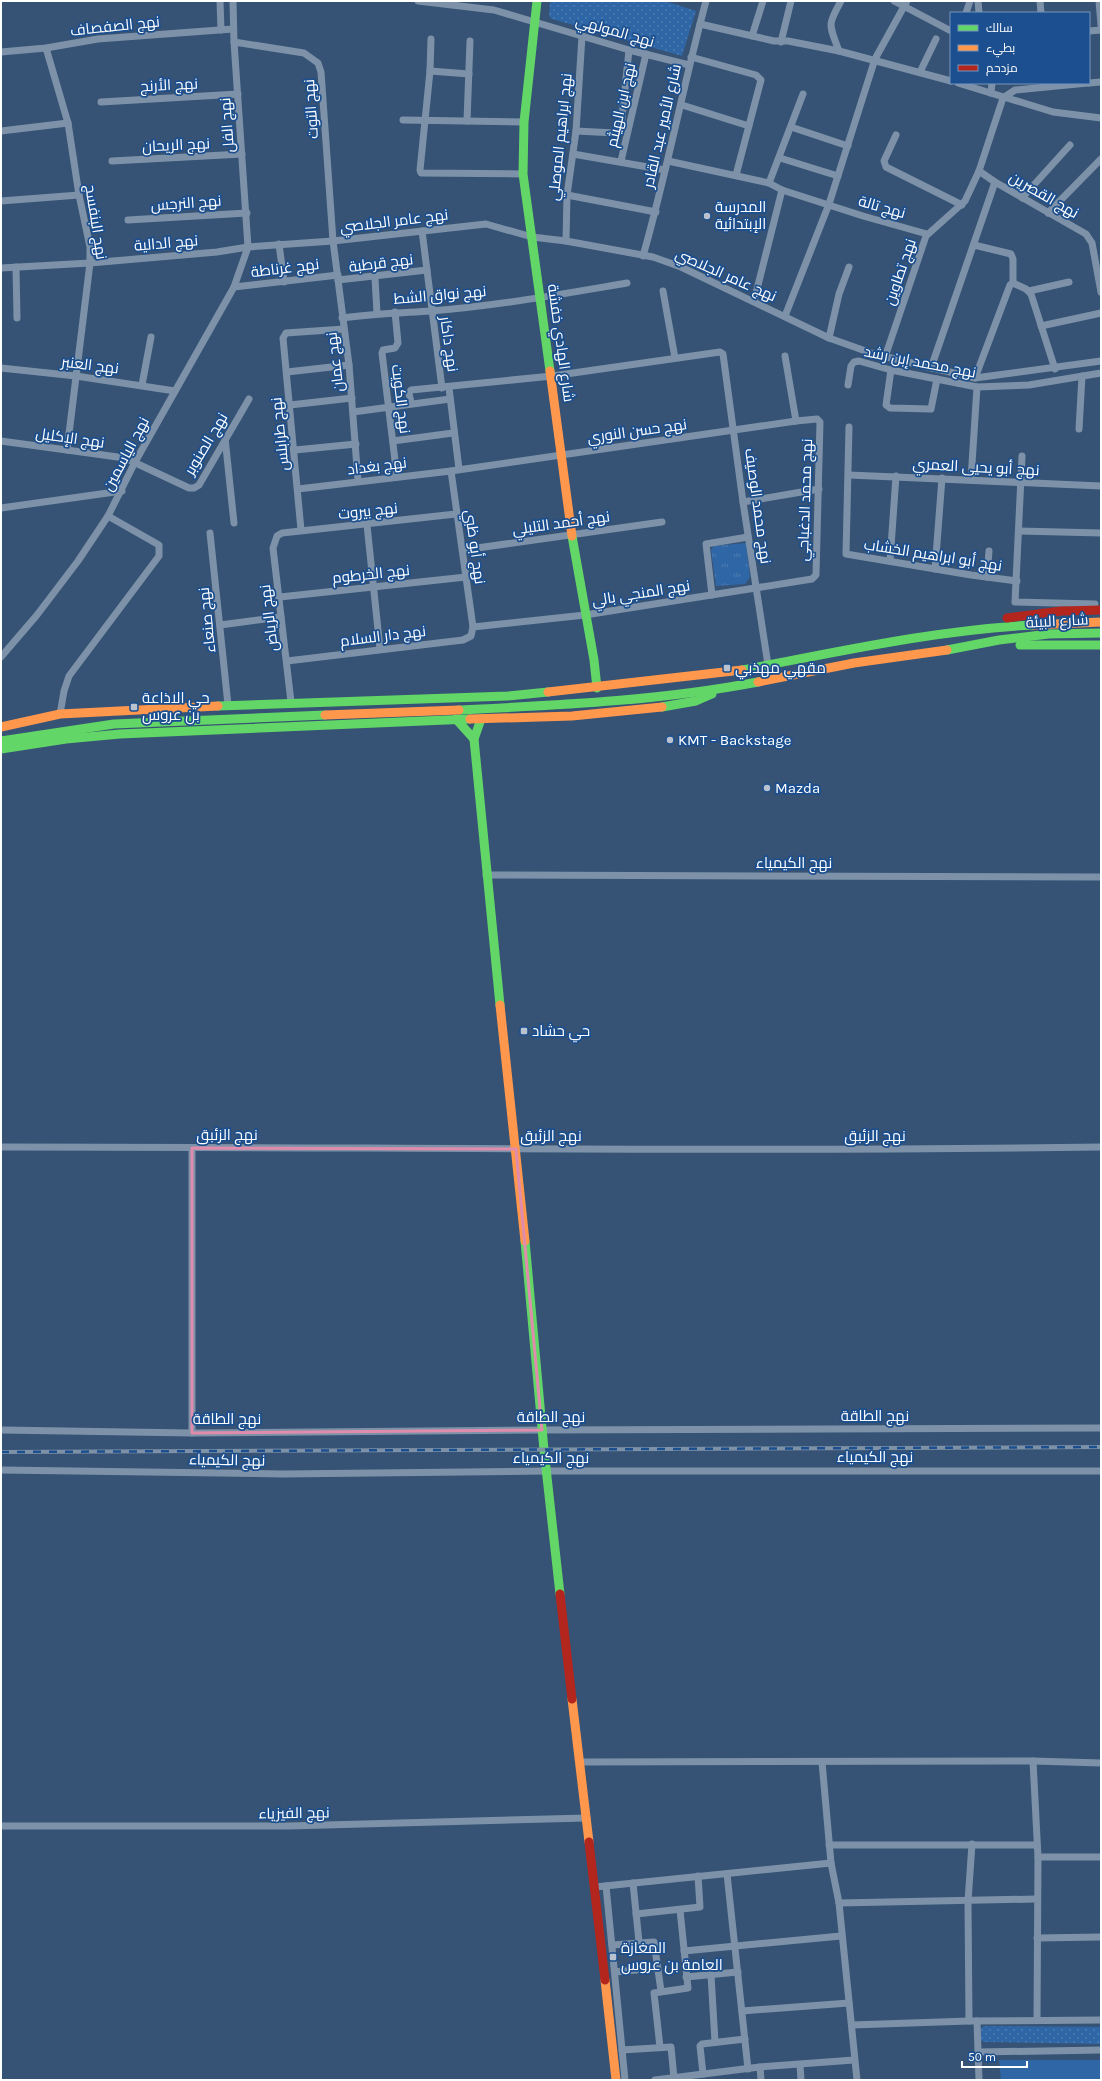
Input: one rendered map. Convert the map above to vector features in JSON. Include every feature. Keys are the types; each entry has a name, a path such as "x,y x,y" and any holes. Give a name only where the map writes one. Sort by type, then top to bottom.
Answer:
{"main road":[{"name":"شارع الهادي خفشة","path":"537,1 524,122 523,174 552,376 572,534 594,660 597,688"},
{"path":"948,632 973,622 1061,612 1101,610"},
{"path":"1,727 60,714 291,702 508,696 597,688 768,665 948,632 991,627 1101,622"},
{"name":"شارع البيئة","path":"972,645 1049,634 1101,634"},
{"path":"1,741 114,724 595,704 721,689 854,663 972,645 1101,645"},
{"path":"1,749 66,739 120,734 456,719 482,720 594,714 664,706 710,695 721,689"},
{"path":"456,719 474,739"},
{"path":"482,720 474,739 486,875 516,1149 546,1471 581,1762 616,2080"}],"street":[{"path":"220,1 221,30"},
{"name":"نهج الفل","path":"233,1 233,29 247,213 248,246"},
{"name":"نهج المولهي","path":"418,1 494,10 629,50 689,65"},
{"name":"شارع الأمير عبد القادر","path":"643,256 656,212 682,105 689,65 706,1"},
{"path":"752,36 763,1"},
{"path":"781,42 791,1"},
{"path":"839,51 830,27 831,19 841,1"},
{"path":"894,1 906,4 950,30"},
{"path":"966,12 970,1"},
{"path":"978,1 979,12"},
{"path":"1040,1 1041,12"},
{"path":"1099,1 1101,26"},
{"path":"785,316 829,204 875,59 906,4"},
{"path":"700,24 781,42 788,40 875,59 950,81"},
{"name":"نهج الصفصاف","path":"1,52 46,48 98,39 233,29"},
{"path":"1090,31 1101,30"},
{"name":"نهج ابراهيم الموصلي","path":"566,241 566,195 576,131 582,36"},
{"path":"431,39 430,71 424,121 421,173 523,174"},
{"path":"920,72 936,39"},
{"path":"467,121 470,41"},
{"name":"نهج التوت","path":"234,42 304,53 318,63 321,72 333,241"},
{"name":"نهج البنفسج","path":"46,48 68,123 79,195 90,247 90,263 66,450"},
{"path":"576,131 615,133 621,127 629,50"},
{"name":"نهج ابن الهيثم","path":"621,162 646,54"},
{"path":"691,57 759,77 761,80 736,175"},
{"path":"430,71 469,74"},
{"path":"1090,83 1101,82"},
{"path":"961,84 1003,98 1060,114 1101,118"},
{"path":"991,93 992,84"},
{"path":"1003,98 1015,90 1046,85 1068,84"},
{"name":"نهج الأرنج","path":"101,102 238,94"},
{"path":"769,183 792,127 803,94"},
{"name":"نهج تطاوين","path":"884,357 927,234 962,205 979,171 1003,98"},
{"path":"682,105 749,126"},
{"path":"403,120 524,122"},
{"path":"1,131 68,123"},
{"path":"792,127 848,146"},
{"path":"896,135 884,161 886,167 962,205"},
{"path":"1022,198 1070,146"},
{"name":"نهج الريحان","path":"112,161 242,154"},
{"path":"573,154 665,170"},
{"path":"780,158 838,176"},
{"path":"1048,213 1101,159"},
{"name":"نهج تالة","path":"668,161 769,183 782,190 863,216 927,234"},
{"name":"نهج القصرين","path":"979,171 1022,198 1086,234 1090,239 1101,292"},
{"path":"931,368 995,182"},
{"path":"754,301 782,190"},
{"path":"1,201 79,195"},
{"path":"566,195 656,212"},
{"name":"نهج النرجس","path":"128,220 247,213"},
{"name":"نهج عامر الجلاصي","path":"333,241 480,224 532,236 653,257 681,267 829,338 884,357 975,378 1101,361"},
{"name":"نهج داكار","path":"422,231 431,311 445,388"},
{"name":"نهج الدالية","path":"1,268 90,263 217,252 248,246 333,241"},
{"name":"نهج عمان","path":"333,241 349,365 358,481"},
{"path":"279,244 284,282"},
{"path":"974,245 1011,254 1013,259 1014,283"},
{"name":"نهج الياسمين","path":"1,657 37,615 78,561 108,516 122,491 135,462 234,287 248,246"},
{"path":"829,338 839,294 849,266"},
{"path":"16,267 17,318"},
{"name":"نهج قرطبة","path":"338,278 375,278 427,270"},
{"name":"نهج غرناطة","path":"234,287 338,278"},
{"path":"375,278 377,313"},
{"path":"1014,283 1029,291 1069,282"},
{"name":"نهج نواق الشط","path":"342,318 377,313 431,311 540,298 627,283"},
{"path":"975,378 1010,285 1014,283"},
{"path":"410,403 409,393 411,390 445,388 552,376 674,358 663,291"},
{"path":"1029,291 1055,368"},
{"name":"نهج الكويت","path":"394,312 398,343 395,348 386,348 382,353 397,477"},
{"path":"1041,326 1101,313"},
{"name":"نهج طرابلس","path":"301,530 284,336 286,333 344,328"},
{"path":"142,385 151,337"},
{"name":"نهج محمد الوصيف","path":"674,358 720,352 725,357 743,502 768,665"},
{"path":"785,356 796,420"},
{"name":"نهج محمد إبن رشد","path":"848,385 851,366 854,362 859,361 891,370 977,387 1029,385 1101,373"},
{"path":"287,372 349,365"},
{"name":"نهج العنبر","path":"1,368 76,376 175,391"},
{"path":"891,370 886,405 890,408 932,410 937,379"},
{"path":"1080,430 1082,376"},
{"path":"971,479 977,387"},
{"path":"445,388 450,399 453,433 459,469"},
{"path":"290,405 352,398"},
{"name":"نهج الصنوبر","path":"135,462 189,488 194,488 199,485 249,399"},
{"path":"353,412 410,403 450,399"},
{"name":"نهج حسن النوري","path":"459,469 735,431 796,420 819,420"},
{"name":"نهج محمد الدغباجي","path":"812,579 816,575 819,489 819,420"},
{"path":"849,427 849,475"},
{"path":"393,441 453,433"},
{"path":"225,438 234,523"},
{"name":"نهج الإكليل","path":"1,441 125,458 135,462"},
{"path":"295,450 356,444"},
{"path":"1022,456 1015,602 1101,604"},
{"name":"نهج بغداد","path":"298,489 459,469"},
{"name":"نهج أبو ظبي","path":"451,471 456,514 464,550 473,627"},
{"name":"نهج أبو يحيى العمري","path":"849,475 971,479 1101,486"},
{"name":"نهج أبو ابراهيم الخشاب","path":"849,475 846,554 1017,581"},
{"path":"890,561 896,476"},
{"path":"935,569 942,478"},
{"path":"743,502 819,489"},
{"path":"1,508 122,491"},
{"name":"نهج بيروت","path":"282,533 301,530 367,525 456,514"},
{"path":"60,714 64,691 69,676 159,556 159,545 108,516"},
{"name":"نهج أحمد التليلي","path":"464,550 662,522"},
{"path":"367,525 380,649"},
{"path":"1019,531 1101,533"},
{"name":"نهج صنعاء","path":"210,533 228,705"},
{"name":"نهج الرياض","path":"282,533 276,536 273,548 280,597 291,702"},
{"path":"712,595 706,544 748,537"},
{"path":"987,577 989,551"},
{"name":"نهج الخرطوم","path":"280,597 466,577"},
{"name":"نهج المنجي بالي","path":"473,627 585,615 812,579"},
{"path":"220,625 281,617"},
{"name":"نهج دار السلام","path":"287,661 463,640 471,636 473,627"},
{"name":"نهج الكيمياء","path":"486,875 1101,878"},
{"name":"نهج الزئبق","path":"1,1147 933,1149 1101,1147"},
{"path":"192,1148 192,1433"},
{"name":"نهج الطاقة","path":"1,1430 192,1433 1101,1428"},
{"name":"نهج الكيمياء","path":"1,1470 283,1474 546,1471 1101,1471"},
{"path":"581,1762 1033,1761 1101,1763"},
{"path":"1033,1761 1038,1857 1036,1900 1037,2020"},
{"path":"822,1762 829,1845 839,1903 841,1936 857,2080"},
{"name":"نهج الفيزياء","path":"1,1826 289,1826 587,1818"},
{"path":"969,2021 968,1901 972,1844"},
{"path":"829,1845 1037,1845"},
{"path":"1038,1857 1101,1857"},
{"path":"595,1887 831,1863"},
{"path":"727,1874 748,2069"},
{"path":"636,1914 701,1907 698,1876"},
{"path":"633,1883 639,1942"},
{"path":"606,1886 626,2080"},
{"path":"839,1903 1036,1900"},
{"path":"660,2047 654,1993 687,1989 680,1910"},
{"path":"684,1951 841,1936"},
{"path":"1037,1938 1101,1937"},
{"path":"612,1945 652,1941 655,1943 661,1991"},
{"path":"615,1972 657,1968"},
{"path":"686,1977 738,1972"},
{"path":"711,1975 715,2042"},
{"path":"742,2010 849,2003"},
{"path":"852,2025 969,2021 1101,2020"},
{"path":"977,2021 979,2080"},
{"path":"703,2074 700,2046 702,2044 745,2039"},
{"path":"622,2050 669,2046 672,2048 674,2078"},
{"path":"978,2052 1101,2050"},
{"path":"655,2080 760,2067 854,2060"},
{"path":"800,2065 801,2080"},
{"path":"760,2067 761,2080"}],"highlighted area":[{"path":"192,1148 516,1149 542,1430 192,1433"}],"green space":[{"path":"550,1 665,1 696,11 682,56 552,19 549,16"},
{"path":"746,543 750,577 745,584 716,586 711,550 714,546"},
{"path":"982,2027 1101,2027 1101,2044 984,2042 981,2040 980,2031"},
{"path":"999,2060 1101,2060 1101,2080 1001,2080"}],"railway":[{"path":"1,1452 1101,1447"}],"traffic: fast":[{"path":"537,1 524,122 523,174 550,371"},
{"path":"572,536 594,660 597,688"},
{"path":"742,670 850,649 923,637 1033,625"},
{"path":"947,650 999,640 1049,634 1101,633"},
{"path":"1020,645 1101,645"},
{"path":"459,710 572,704 646,698 683,694 758,682"},
{"path":"218,706 508,696 548,692"},
{"path":"662,707 696,701 712,694"},
{"path":"1,741 114,724 325,715"},
{"path":"456,719 474,739"},
{"path":"1,749 66,739 120,734 470,719"},
{"path":"481,719 474,739 500,1005"},
{"path":"525,1241 544,1450 560,1594"}],"traffic: slow":[{"path":"550,371 572,536"},
{"path":"1033,625 1101,622"},
{"path":"758,682 854,663 947,650"},
{"path":"548,692 742,670"},
{"path":"1,727 60,714 218,706"},
{"path":"470,719 572,716 662,707"},
{"path":"325,715 459,710"},
{"path":"500,1005 525,1241"},
{"path":"572,1699 589,1842"},
{"path":"605,1980 616,2080"}],"traffic: jam":[{"path":"1007,618 1061,611 1101,610"},
{"path":"560,1594 572,1699"},
{"path":"589,1842 605,1980"}],"place":[{"name":"المدرسة الإبتدائية","path":"707,216"},
{"name":"مقهي مهذبي","path":"727,668"},
{"name":"حي الاذاعة بن عروس","path":"134,707"},
{"name":"KMT - Backstage","path":"670,740"},
{"name":"Mazda","path":"767,788"},
{"name":"حي حشاد","path":"524,1031"},
{"name":"المغازة العامة بن عروس","path":"613,1957"}]}
